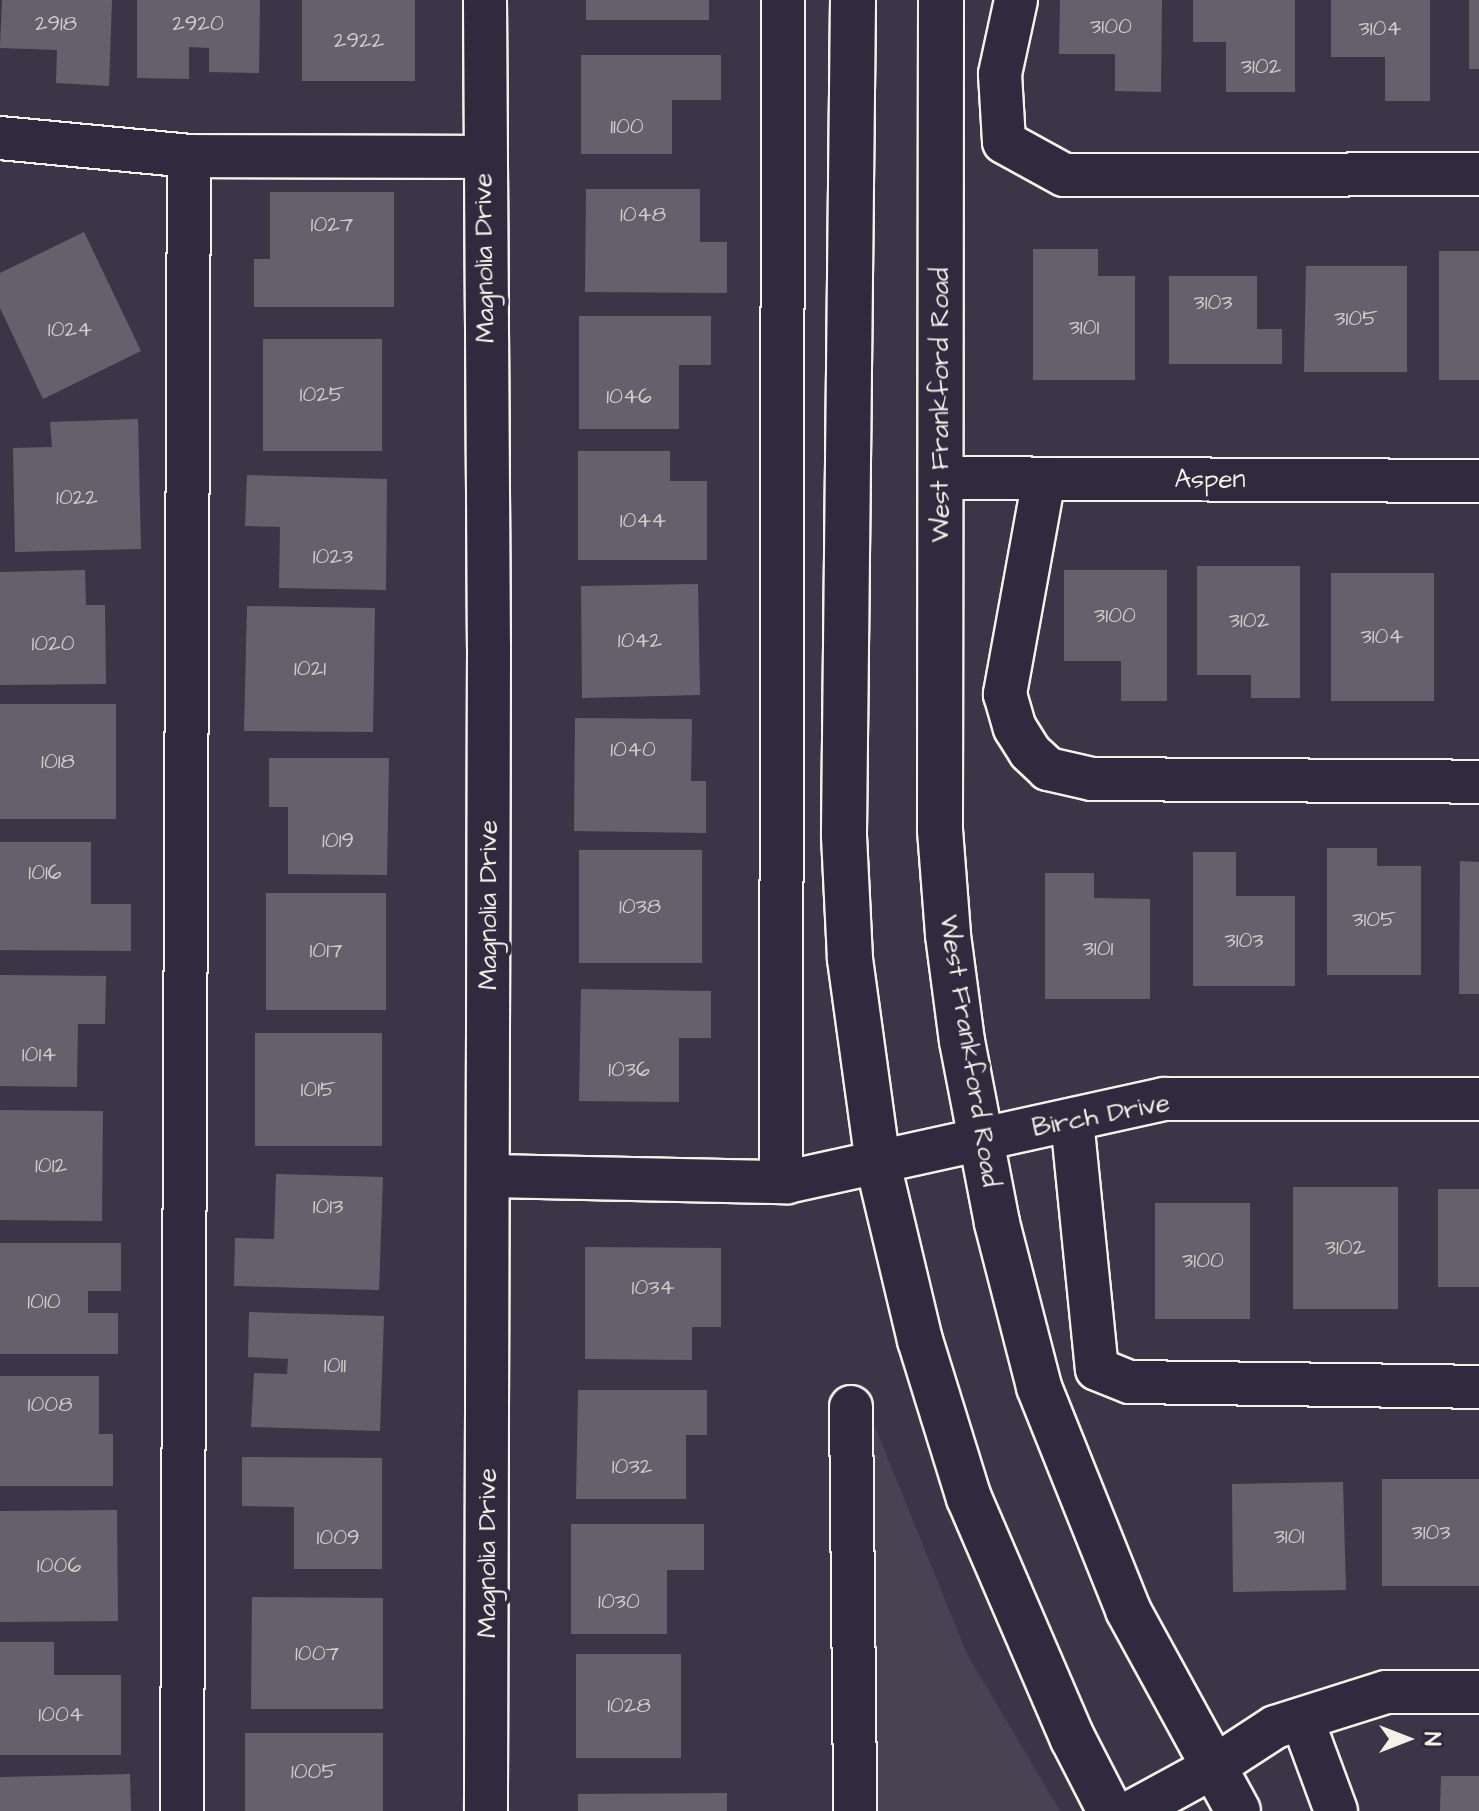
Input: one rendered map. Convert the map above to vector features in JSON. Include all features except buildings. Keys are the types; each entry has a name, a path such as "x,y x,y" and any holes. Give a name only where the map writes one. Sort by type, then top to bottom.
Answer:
{"main road":[{"path":"853,0 844,836 850,959 878,1164 920,1340 969,1498 1073,1739 1110,1811"},
{"name":"West Frankford Road","path":"941,0 940,830 948,935 962,1041 997,1223 1039,1387 1128,1610 1238,1811"}],"street":[{"name":"Magnolia Drive","path":"485,0 489,1176 486,1811"},
{"path":"781,1182 783,0"},
{"path":"1016,0 1000,74 1004,142 1064,175 1479,174"},
{"path":"0,138 189,156 484,157"},
{"path":"182,1811 189,156"},
{"name":"Aspen","path":"940,478 1479,481"},
{"path":"1044,479 1005,694 1015,728 1030,752 1048,769 1092,779 1479,782"},
{"name":"Birch Drive","path":"489,1176 781,1182 878,1164 1164,1099 1479,1099"},
{"path":"1072,1120 1097,1369 1130,1382 1479,1387"},
{"path":"851,1407 855,1811"},
{"path":"1133,1811 1212,1768 1275,1727 1386,1692 1479,1692"},
{"path":"1302,1719 1336,1811"}],"shaded area":[{"path":"865,1402 967,1654 1060,1811 861,1811"}]}
